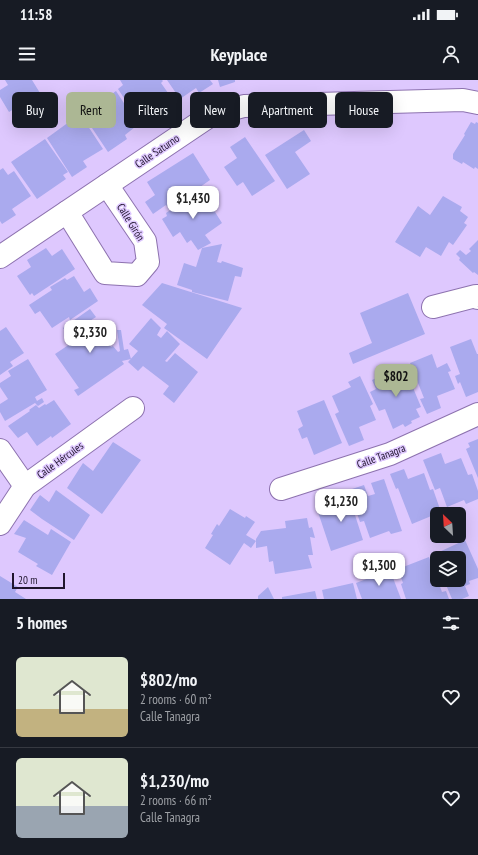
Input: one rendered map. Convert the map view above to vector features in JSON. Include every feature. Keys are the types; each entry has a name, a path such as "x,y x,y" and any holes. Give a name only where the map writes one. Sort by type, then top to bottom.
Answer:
{"street":[{"name":"Calle Saturno","path":"0,257 211,115 244,106 464,100 478,103"},
{"name":"Calle Girón","path":"67,212 105,273 137,275 148,262 145,241 107,185"},
{"path":"433,307 476,296 478,298"},
{"name":"Calle Hércules","path":"0,524 25,486 133,408"},
{"name":"Calle Tanagra","path":"281,489 390,454 478,414"},
{"path":"0,450 25,486"}],"building":[{"path":"5,80 32,80 39,92 12,92 12,110 9,112 0,97 0,90 8,85"},
{"path":"120,80 162,80 163,81 161,83 167,92 124,92 124,98 118,89 123,85"},
{"path":"167,80 210,80 213,84 201,92 198,92 196,88 182,98 182,92 175,92"},
{"path":"218,80 235,80 235,82 220,87"},
{"path":"116,91 124,103 124,128 134,128 125,135 127,139 108,152 92,128 116,128 116,92 115,92"},
{"path":"471,122 475,124 476,122 478,123 478,169 475,167 474,169 463,162 462,164 453,159 453,154"},
{"path":"66,124 66,128 89,128 103,149 83,161 87,167 72,177 47,138"},
{"path":"304,130 311,141 295,152 310,174 287,189 265,155"},
{"path":"245,137 275,181 252,196 243,182 237,186 224,167 237,158 230,147"},
{"path":"45,139 68,172 63,175 66,179 37,199 11,162"},
{"path":"193,153 210,180 169,209 166,205 153,214 145,202 155,195 147,182"},
{"path":"3,168 8,175 14,171 31,196 12,209 16,215 2,224 0,221 0,170"},
{"path":"201,190 222,223 205,235 211,243 198,250 191,240 187,243 180,232 173,237 162,219 167,216 166,213 183,202 185,206 189,203 187,199"},
{"path":"443,196 462,207 460,211 468,217 464,223 467,225 453,245 449,242 441,256 426,247 420,257 395,242 418,206 430,215"},
{"path":"478,240 478,275 474,272 473,273 459,260 460,258 456,254 460,250 466,255 471,251 469,249"},
{"path":"222,244 217,262 221,263 222,261 243,268 241,277 235,276 228,301 192,292 192,290 177,285 184,263 196,267 202,248"},
{"path":"46,248 52,256 62,249 75,269 34,296 32,293 30,295 17,276 31,267 27,260"},
{"path":"74,276 84,292 90,288 98,301 70,320 69,317 52,328 40,311 35,314 29,305 52,290 50,287 65,278 67,280"},
{"path":"162,283 242,308 207,359 164,328 167,324 142,305"},
{"path":"408,293 425,334 353,364 349,353 372,343 360,313"},
{"path":"90,309 96,317 85,324 90,331 101,333 111,347 113,346 118,352 120,351 117,330 121,330 124,350 128,349 131,359 122,361 124,364 78,396 74,390 79,388 55,354 73,342 63,328"},
{"path":"151,318 161,328 157,335 161,338 167,331 180,344 165,361 167,362 175,353 198,372 174,403 163,394 169,386 143,366 138,371 128,362 138,351 129,344"},
{"path":"6,327 24,353 10,362 13,366 0,375 0,331"},
{"path":"471,339 478,354 478,392 466,397 460,382 458,384 455,376 460,374 450,347"},
{"path":"432,354 437,368 447,363 451,371 448,372 455,389 437,396 441,408 427,414 420,399 424,398 410,363"},
{"path":"28,359 47,390 35,397 37,401 42,398 44,402 38,406 35,403 5,421 0,412 0,404 8,399 0,387 0,383 11,376 8,371"},
{"path":"404,366 421,407 416,409 420,417 411,421 412,423 405,427 403,424 393,429 385,409 379,411 370,392 376,389 372,380"},
{"path":"360,376 373,404 370,406 376,420 359,427 364,440 349,446 335,414 339,412 332,396 351,387 348,382"},
{"path":"54,400 71,424 52,438 51,436 37,446 27,432 18,438 8,426 36,405 39,408"},
{"path":"324,400 342,443 314,455 307,437 302,439 298,429 303,426 297,411"},
{"path":"478,439 478,478 466,449 470,447 468,443"},
{"path":"113,442 141,460 102,514 67,488 83,463 93,471"},
{"path":"441,453 445,464 461,458 468,475 472,474 478,491 478,499 466,504 464,500 447,507 440,488 435,490 423,460"},
{"path":"404,469 408,479 424,473 430,490 433,489 439,507 430,507 430,517 412,524 398,488 396,489 390,474"},
{"path":"384,479 402,531 391,534 389,531 370,538 364,521 360,522 349,490 364,485 368,496 375,494 371,483"},
{"path":"56,490 90,515 74,540 30,510 40,495 49,502"},
{"path":"347,490 363,540 331,551 318,512 335,506 331,495"},
{"path":"230,509 255,522 246,535 256,541 251,548 244,543 230,565 205,548 213,535 211,534 217,524 219,526"},
{"path":"307,518 309,528 312,527 315,538 310,537 313,555 308,555 312,568 275,574 273,561 269,562 267,546 256,548 256,539 261,531 286,528 285,521"},
{"path":"24,520 48,535 51,529 71,542 52,575 36,566 38,564 18,552 26,538 14,534"},
{"path":"466,542 478,569 478,578 469,581 470,584 466,586 466,551 441,551 459,543"},
{"path":"429,557 430,587 440,587 442,592 446,591 449,599 406,599 401,584 403,583 398,569"},
{"path":"390,570 401,599 362,599 356,583"},
{"path":"0,576 18,587 15,592 26,599 0,599"},
{"path":"353,583 357,599 324,599 322,590"},
{"path":"268,587 274,599 258,599 258,596"},
{"path":"447,587 465,587 469,596 462,599 452,599"},
{"path":"315,591 317,599 282,599 282,597"}]}
